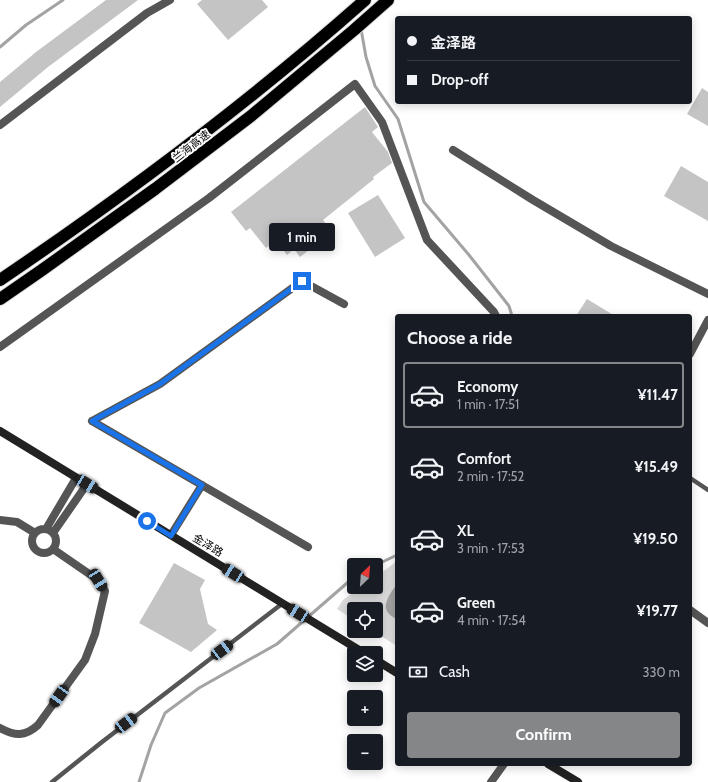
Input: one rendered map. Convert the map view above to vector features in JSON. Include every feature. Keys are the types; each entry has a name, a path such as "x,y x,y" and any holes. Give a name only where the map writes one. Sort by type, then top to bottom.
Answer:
{"highway":[{"name":"兰海高速","path":"0,280 146,177 241,104 365,0"},
{"name":"兰海高速","path":"0,299 156,189 251,116 388,0"}],"main road":[{"name":"金泽路","path":"0,431 353,646"},
{"path":"383,664 395,672"},
{"path":"551,766 578,782"}],"street":[{"path":"0,125 147,13 170,0"},
{"path":"0,347 209,198 355,84 382,122 426,240 495,314"},
{"path":"453,150 611,246 708,294"},
{"path":"308,547 92,421 160,384 302,281 344,304"},
{"path":"692,350 708,320"},
{"path":"50,531 76,478"},
{"path":"50,531 87,484"},
{"path":"171,536 202,485"},
{"path":"0,520 17,522 35,533"},
{"path":"42,529 50,531 56,541 53,549 42,553 38,552 32,541 35,533 42,529"},
{"path":"0,728 7,732 18,734 28,732 38,726 85,660 95,634 105,591 98,580 53,549"},
{"path":"692,611 708,623"},
{"path":"491,782 503,766"}],"lane":[{"path":"692,479 708,490"},
{"path":"52,782 282,604"}],"shaded area":[{"path":"395,563 395,645 383,637 383,602 347,602 347,615 337,609 343,600 351,594 383,594 383,572"},
{"path":"395,587 395,618 387,612 386,608 386,603 390,593"}],"building":[{"path":"106,0 138,0 48,67 0,107 0,82 36,52"},
{"path":"202,0 262,0 268,7 228,40 197,4"},
{"path":"702,88 708,92 708,126 687,114"},
{"path":"365,107 378,127 372,132 388,152 392,163 373,177 374,179 323,220 332,232 300,257 294,249 287,255 276,241 266,248 250,228 246,231 231,212"},
{"path":"681,166 708,182 708,221 664,196"},
{"path":"378,195 405,238 375,257 348,213"},
{"path":"587,299 612,314 577,314"},
{"path":"174,563 205,580 200,589 208,624 217,630 191,652 139,623"}],"waterway":[{"path":"0,47 26,25 63,0"},
{"path":"361,29 366,57 375,86 398,119 424,202 469,255 509,306 511,314"},
{"path":"383,562 395,556"},
{"path":"139,782 151,745 165,713 199,688 277,644 347,583"}],"route":[{"path":"147,521 171,536 202,485 92,421 160,384 302,281"}]}
